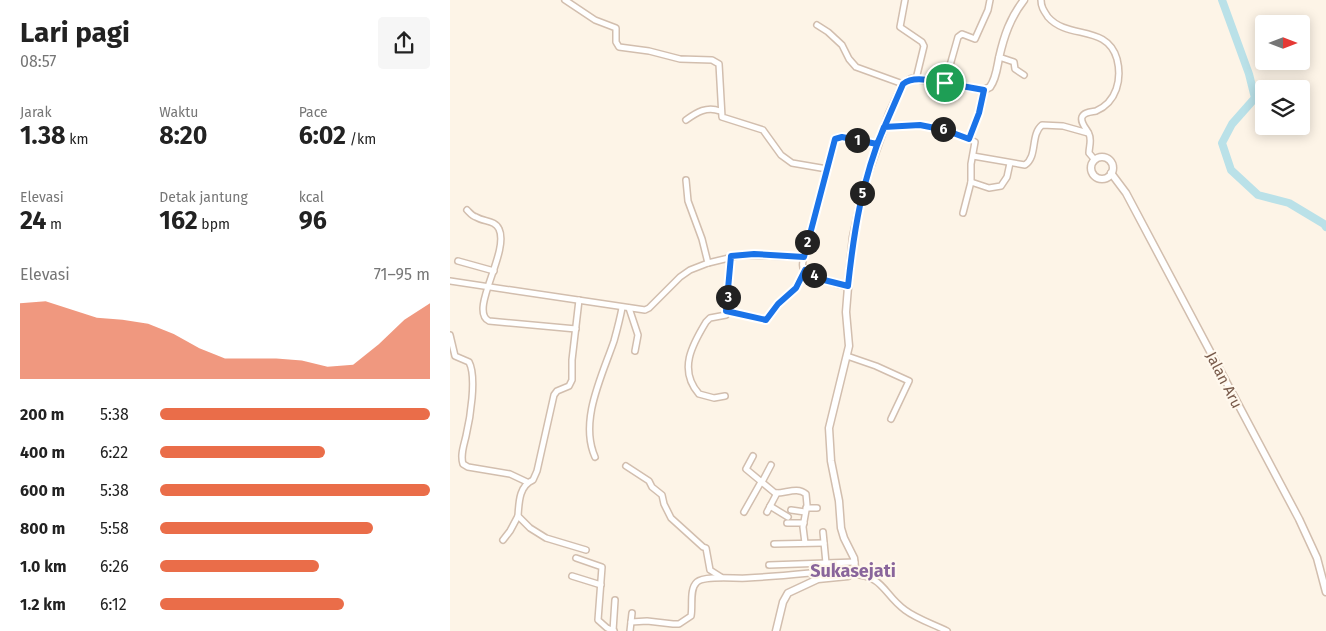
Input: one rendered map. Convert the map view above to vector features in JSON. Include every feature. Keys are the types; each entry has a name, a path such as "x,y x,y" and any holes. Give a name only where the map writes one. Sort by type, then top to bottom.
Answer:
{"street":[{"path":"566,0 595,20 616,28 616,42 619,47 649,51 680,59 712,60 717,62 719,64 720,111 724,119 763,130 787,161 798,165 827,169"},
{"path":"905,0 900,27 922,42 924,46 916,79"},
{"path":"945,83 958,37 962,34 975,39 988,10 990,0"},
{"path":"851,574 855,568 855,562 842,528 828,439 830,420 849,346 846,312 858,209 877,144 906,81 916,79 984,90 990,88 994,82 1006,30 1013,14 1024,0"},
{"path":"1041,0 1042,9 1056,25 1102,38 1111,45 1114,52 1119,68 1117,89 1114,96 1102,108 1084,114 1082,117 1082,124 1090,137 1089,153 1095,160"},
{"path":"817,25 842,45 849,59 856,67 903,84"},
{"path":"999,57 1014,62 1016,69 1024,75"},
{"path":"969,139 979,113 984,90"},
{"path":"686,120 706,109 713,108 720,111"},
{"path":"973,156 1025,165 1029,162 1036,133 1042,124 1063,126 1088,133"},
{"path":"884,127 920,125 945,130 975,141 971,164 971,182 963,213"},
{"path":"848,286 824,280 805,270 803,267 804,257 835,139 842,137 877,144"},
{"path":"1107,159 1113,167 1112,173 1106,179 1095,176 1091,170 1095,160 1107,159"},
{"path":"971,182 989,188 1001,186 1007,177 1010,163"},
{"name":"Jalan Aru","path":"1112,173 1126,193 1299,519 1318,558 1326,592"},
{"path":"686,180 688,201 702,239 708,263"},
{"path":"467,210 479,219 492,222 499,228 500,232 500,247 482,309 483,315 490,321 576,329"},
{"path":"450,281 622,308 647,309 680,276 708,263 731,256 754,254 804,257"},
{"path":"724,396 714,398 699,394 690,379 688,363 689,354 706,322 710,318 725,316 731,256"},
{"path":"458,261 494,271"},
{"path":"726,311 766,320 778,304 796,288 805,270"},
{"path":"503,540 510,532 518,516 520,495 527,482 533,480 537,471 554,395 557,391 569,386 572,380 572,360 579,300"},
{"path":"594,457 590,447 589,436 594,398 614,340 622,308"},
{"path":"629,308 638,335 635,351"},
{"path":"450,335 455,356 468,362 472,372 467,435 462,452 463,464 465,466 510,474 527,482"},
{"path":"847,356 876,366 909,381 891,419"},
{"path":"753,456 746,469 777,493"},
{"path":"626,466 648,480 652,487 662,495 671,518 706,548 710,570 721,578"},
{"path":"744,512 770,466"},
{"path":"766,512 777,493 788,490 803,491 806,496 805,543"},
{"path":"770,506 788,520 804,523"},
{"path":"791,510 816,508"},
{"path":"518,516 530,528 546,538 586,550"},
{"path":"824,532 826,563"},
{"path":"774,544 824,543"},
{"path":"576,558 602,567 598,620 614,631 615,600"},
{"path":"770,565 855,562"},
{"path":"631,622 680,624 691,616 693,590 696,583 700,580 810,573 818,578"},
{"path":"776,631 783,602 788,593 818,578 851,574 868,576 879,582 897,604 906,611 947,631"},
{"path":"572,576 601,585"},
{"path":"630,631 632,614"}],"waterway":[{"path":"1222,0 1249,74 1255,98 1232,124 1222,143 1231,170 1258,195 1289,203 1326,227"}],"district":[{"name":"Sukasejati","path":"853,571"}],"route":[{"path":"945,83 916,79 906,81 898,92 877,144 842,137 835,139 804,257 754,254 731,256 726,311 766,320 774,308 796,288 805,270 824,280 848,286 858,209 877,144 884,127 920,125 945,130 969,139 979,113 984,90 945,83"}]}
